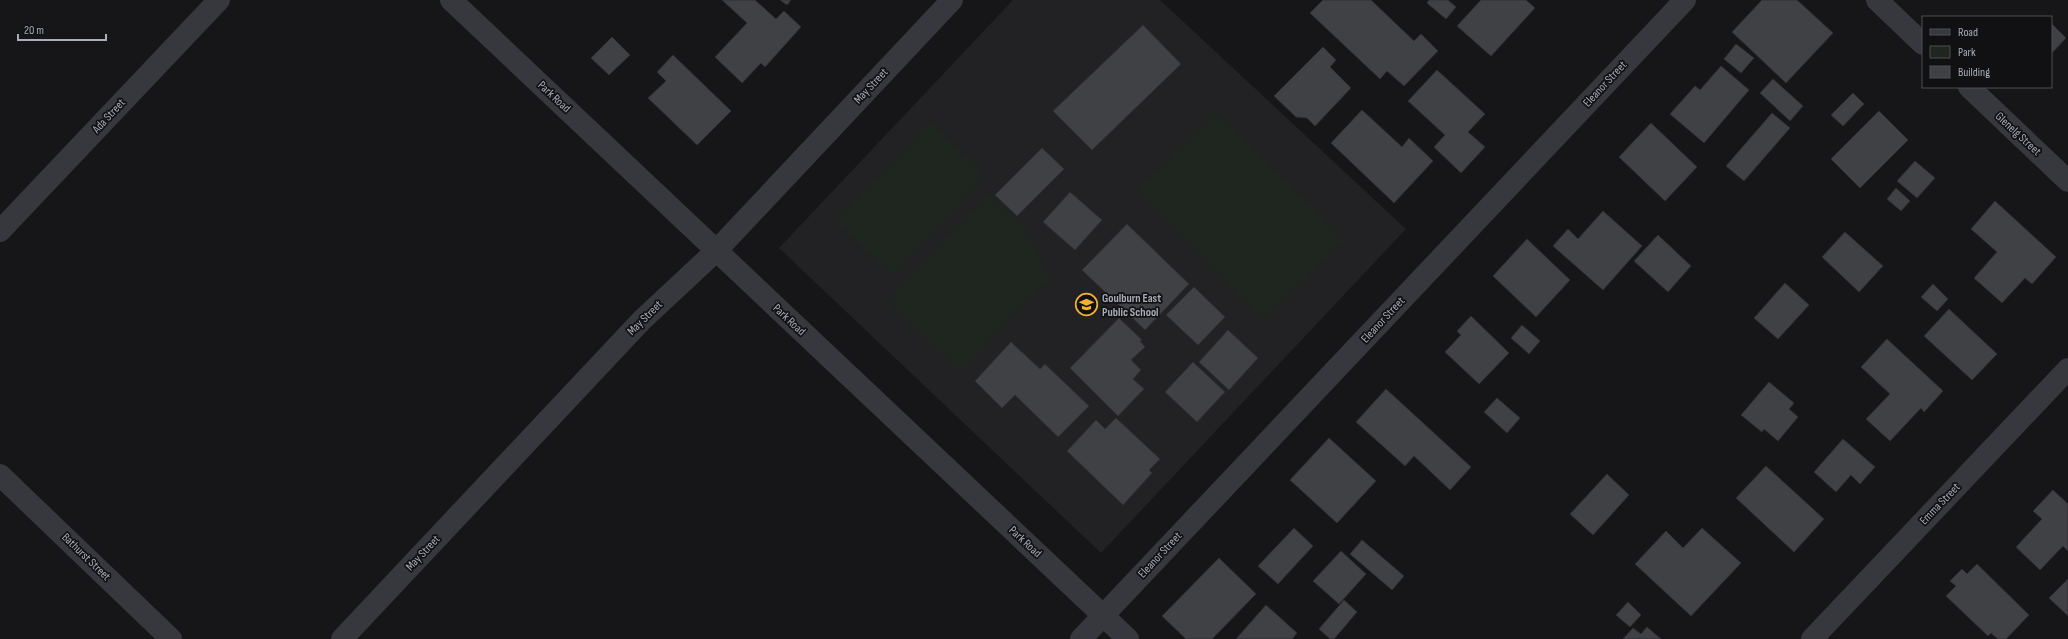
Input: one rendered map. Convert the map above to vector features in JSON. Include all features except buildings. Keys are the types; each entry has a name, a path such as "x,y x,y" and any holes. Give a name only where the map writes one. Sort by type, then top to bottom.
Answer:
{"street":[{"name":"Ada Street","path":"0,231 219,0"},
{"name":"Park Road","path":"451,0 1128,639"},
{"name":"May Street","path":"342,639 642,320 716,251 952,0"},
{"name":"Eleanor Street","path":"1081,639 1685,0"},
{"path":"1877,0 1922,43"},
{"name":"Glenelg Street","path":"1970,88 2068,181"},
{"name":"Emma Street","path":"1812,639 2068,369"},
{"name":"Bathurst Street","path":"0,475 171,639"}],"shaded area":[{"name":"Goulburn East Public School","path":"1013,0 1160,0 1406,229 1101,553 779,248"}],"green space":[{"path":"1218,111 1344,241 1263,320 1137,190"},
{"path":"930,121 987,176 892,276 835,221"},
{"path":"989,194 1030,233 1050,279 961,373 886,302"}],"place":[{"name":"Goulburn East Public School","path":"1087,305"}]}
